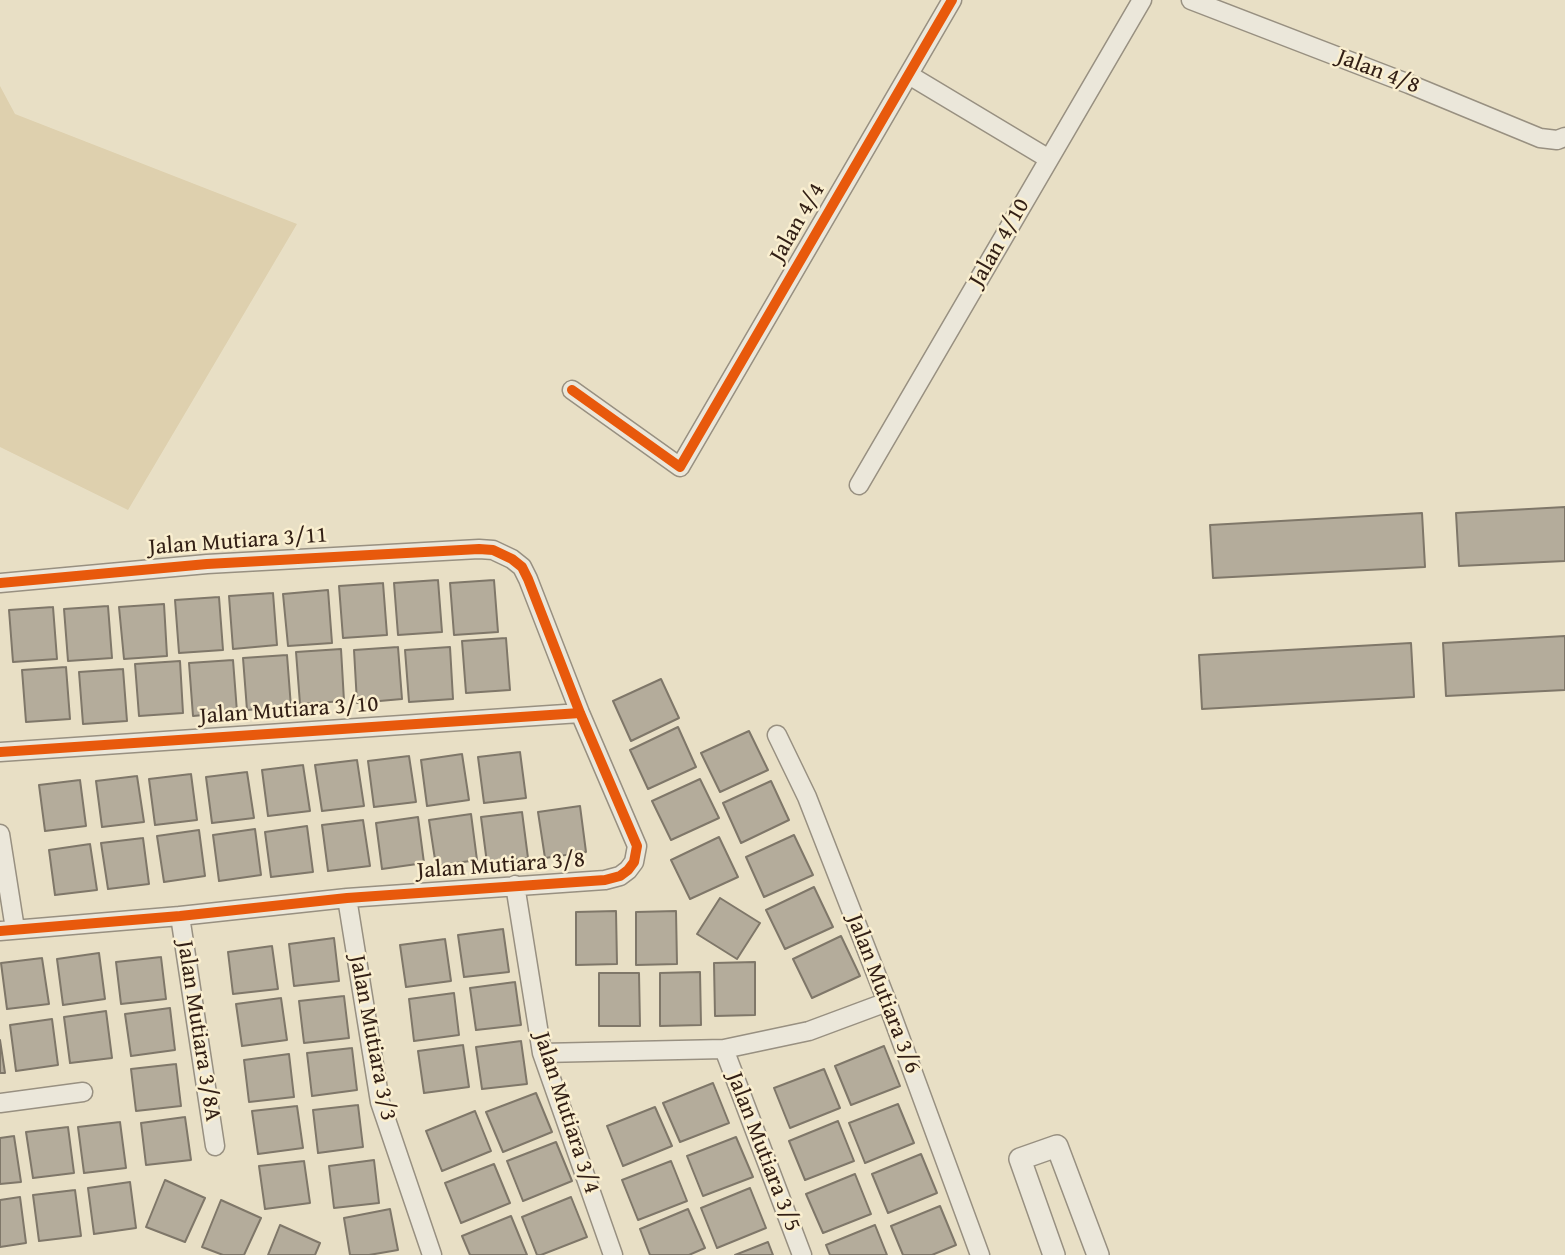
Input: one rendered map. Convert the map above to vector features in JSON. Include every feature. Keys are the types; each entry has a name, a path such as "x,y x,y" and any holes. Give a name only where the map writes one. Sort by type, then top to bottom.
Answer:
{"street":[{"name":"Jalan 4/4","path":"572,390 680,467 952,0"},
{"name":"Jalan 4/10","path":"859,485 1142,0"},
{"name":"Jalan 4/8","path":"1191,0 1540,138 1557,140 1565,137"},
{"path":"909,75 1049,159"},
{"name":"Jalan Mutiara 3/11","path":"0,583 207,564 479,549"},
{"name":"Jalan Mutiara 3/8","path":"7,930 180,916 347,898 605,880 620,876 628,870 634,862 636,846 522,567 493,550 479,549"},
{"name":"Jalan Mutiara 3/10","path":"0,752 580,713"},
{"name":"Jalan Mutiara 3/6","path":"777,735 807,797 887,1002 980,1255"},
{"path":"0,834 7,930"},
{"name":"Jalan Mutiara 3/4","path":"515,885 542,1053 613,1255"},
{"name":"Jalan Mutiara 3/3","path":"347,898 380,1102 432,1255"},
{"name":"Jalan Mutiara 3/8A","path":"180,916 215,1146"},
{"path":"542,1053 724,1049 809,1031 887,1002"},
{"name":"Jalan Mutiara 3/5","path":"724,1049 802,1255"},
{"path":"0,1102 83,1092"},
{"path":"1054,1255 1020,1159 1057,1146 1098,1255"}],"shaded area":[{"path":"0,86 15,114 297,224 128,510 0,447"}],"building":[{"path":"1565,507 1565,561 1459,566 1456,513"},
{"path":"1422,513 1425,567 1213,578 1210,525"},
{"path":"438,580 442,632 398,635 394,583"},
{"path":"494,580 498,632 454,635 450,583"},
{"path":"383,583 387,635 343,638 339,586"},
{"path":"328,590 332,643 288,646 283,594"},
{"path":"273,593 277,645 233,649 229,596"},
{"path":"219,597 223,650 179,653 175,600"},
{"path":"164,604 167,656 124,659 119,607"},
{"path":"108,606 112,658 68,661 64,609"},
{"path":"53,607 57,659 13,662 9,610"},
{"path":"1565,636 1565,690 1446,696 1443,643"},
{"path":"506,638 510,690 466,693 462,641"},
{"path":"1411,643 1414,697 1202,709 1199,655"},
{"path":"398,647 402,699 357,703 354,650"},
{"path":"450,647 453,699 409,702 405,650"},
{"path":"341,649 344,701 300,704 296,652"},
{"path":"287,655 291,707 247,710 243,658"},
{"path":"233,660 237,712 193,716 189,663"},
{"path":"180,661 183,713 139,716 135,664"},
{"path":"66,667 70,719 26,722 22,670"},
{"path":"123,669 127,721 83,724 79,672"},
{"path":"661,679 679,718 631,741 613,701"},
{"path":"678,727 696,767 648,789 630,750"},
{"path":"749,731 768,770 720,792 701,753"},
{"path":"520,752 526,798 484,803 478,757"},
{"path":"462,754 469,800 427,806 421,760"},
{"path":"409,756 416,802 374,807 368,761"},
{"path":"357,760 364,806 322,811 315,765"},
{"path":"303,765 310,811 268,816 262,770"},
{"path":"247,772 254,818 212,823 206,777"},
{"path":"191,774 197,820 155,825 149,779"},
{"path":"137,776 144,822 102,827 96,781"},
{"path":"700,779 719,818 671,840 652,801"},
{"path":"80,780 86,826 45,831 39,785"},
{"path":"771,781 789,820 741,843 723,803"},
{"path":"580,806 586,852 545,858 538,812"},
{"path":"522,812 528,858 487,863 481,817"},
{"path":"471,814 477,860 436,866 429,820"},
{"path":"418,817 424,863 382,869 376,823"},
{"path":"363,820 370,866 328,871 322,825"},
{"path":"307,826 313,872 271,877 265,832"},
{"path":"255,829 261,875 219,881 213,835"},
{"path":"199,830 205,876 164,882 157,836"},
{"path":"794,835 813,875 764,897 746,857"},
{"path":"719,837 738,877 690,899 671,860"},
{"path":"143,838 149,884 108,889 101,843"},
{"path":"90,844 97,890 55,895 49,850"},
{"path":"814,887 833,927 785,949 766,910"},
{"path":"720,898 760,923 737,959 697,934"},
{"path":"616,911 617,964 576,965 576,912"},
{"path":"676,911 677,964 636,965 636,912"},
{"path":"503,929 509,972 464,977 458,935"},
{"path":"841,936 860,976 812,998 793,959"},
{"path":"334,938 339,981 294,986 289,944"},
{"path":"445,939 451,981 406,987 400,945"},
{"path":"272,946 278,989 233,994 228,952"},
{"path":"99,953 105,999 63,1005 57,959"},
{"path":"161,957 166,999 121,1004 116,962"},
{"path":"42,958 49,1004 7,1009 1,963"},
{"path":"755,962 755,1015 715,1016 714,963"},
{"path":"700,972 701,1025 660,1026 660,973"},
{"path":"599,973 639,973 640,1026 599,1026"},
{"path":"515,982 521,1025 476,1030 470,988"},
{"path":"454,993 459,1035 414,1041 409,999"},
{"path":"344,996 349,1038 304,1043 299,1001"},
{"path":"281,998 287,1040 242,1046 236,1004"},
{"path":"170,1008 175,1050 131,1056 125,1014"},
{"path":"106,1011 112,1058 70,1063 64,1017"},
{"path":"52,1019 58,1065 16,1071 10,1025"},
{"path":"0,1040 5,1073 0,1073"},
{"path":"521,1041 527,1084 482,1089 476,1047"},
{"path":"463,1045 469,1087 424,1093 418,1051"},
{"path":"884,1046 900,1086 851,1105 835,1066"},
{"path":"352,1048 357,1090 312,1096 307,1053"},
{"path":"289,1054 294,1097 249,1102 244,1060"},
{"path":"176,1064 181,1106 136,1111 131,1069"},
{"path":"824,1069 840,1108 790,1128 774,1088"},
{"path":"713,1083 729,1123 680,1142 663,1103"},
{"path":"536,1093 552,1132 503,1152 486,1112"},
{"path":"898,1104 914,1143 865,1163 849,1123"},
{"path":"358,1105 363,1147 318,1153 313,1110"},
{"path":"297,1106 303,1148 258,1154 252,1111"},
{"path":"655,1107 672,1146 623,1166 607,1126"},
{"path":"475,1111 491,1151 442,1171 426,1131"},
{"path":"185,1117 191,1160 146,1165 141,1123"},
{"path":"838,1121 854,1161 805,1180 789,1141"},
{"path":"120,1122 126,1168 84,1173 78,1127"},
{"path":"68,1127 74,1173 33,1178 26,1132"},
{"path":"14,1136 21,1182 0,1184 0,1138"},
{"path":"736,1137 753,1177 703,1196 687,1156"},
{"path":"556,1142 572,1181 523,1201 507,1161"},
{"path":"921,1154 937,1193 888,1213 872,1174"},
{"path":"374,1160 379,1203 334,1208 329,1166"},
{"path":"304,1161 310,1203 265,1209 259,1166"},
{"path":"671,1161 687,1201 638,1220 622,1180"},
{"path":"494,1164 510,1203 461,1223 445,1183"},
{"path":"855,1174 871,1214 823,1233 806,1194"},
{"path":"165,1180 205,1198 185,1242 146,1227"},
{"path":"130,1182 136,1228 94,1234 88,1188"},
{"path":"750,1188 766,1228 717,1248 701,1208"},
{"path":"75,1190 81,1236 39,1241 33,1195"},
{"path":"20,1197 26,1243 0,1247 0,1200"},
{"path":"571,1197 587,1237 537,1255 522,1217"},
{"path":"221,1200 261,1218 244,1255 223,1255 202,1247"},
{"path":"940,1206 956,1245 932,1255 903,1255 891,1226"},
{"path":"390,1209 398,1250 350,1255 344,1218"},
{"path":"688,1209 705,1248 689,1255 650,1255 640,1229"},
{"path":"511,1216 527,1255 470,1255 462,1236"},
{"path":"280,1225 320,1243 315,1255 268,1255"},
{"path":"875,1225 887,1255 830,1255 826,1245"},
{"path":"768,1242 773,1255 735,1255"}],"cycle path":[{"path":"572,390 680,467 952,0"},
{"path":"0,583 207,564 493,550 522,567 528,579 580,713 637,846 634,862 628,870 620,876 605,880 347,898 180,916 0,931"},
{"path":"0,752 580,713"}]}
